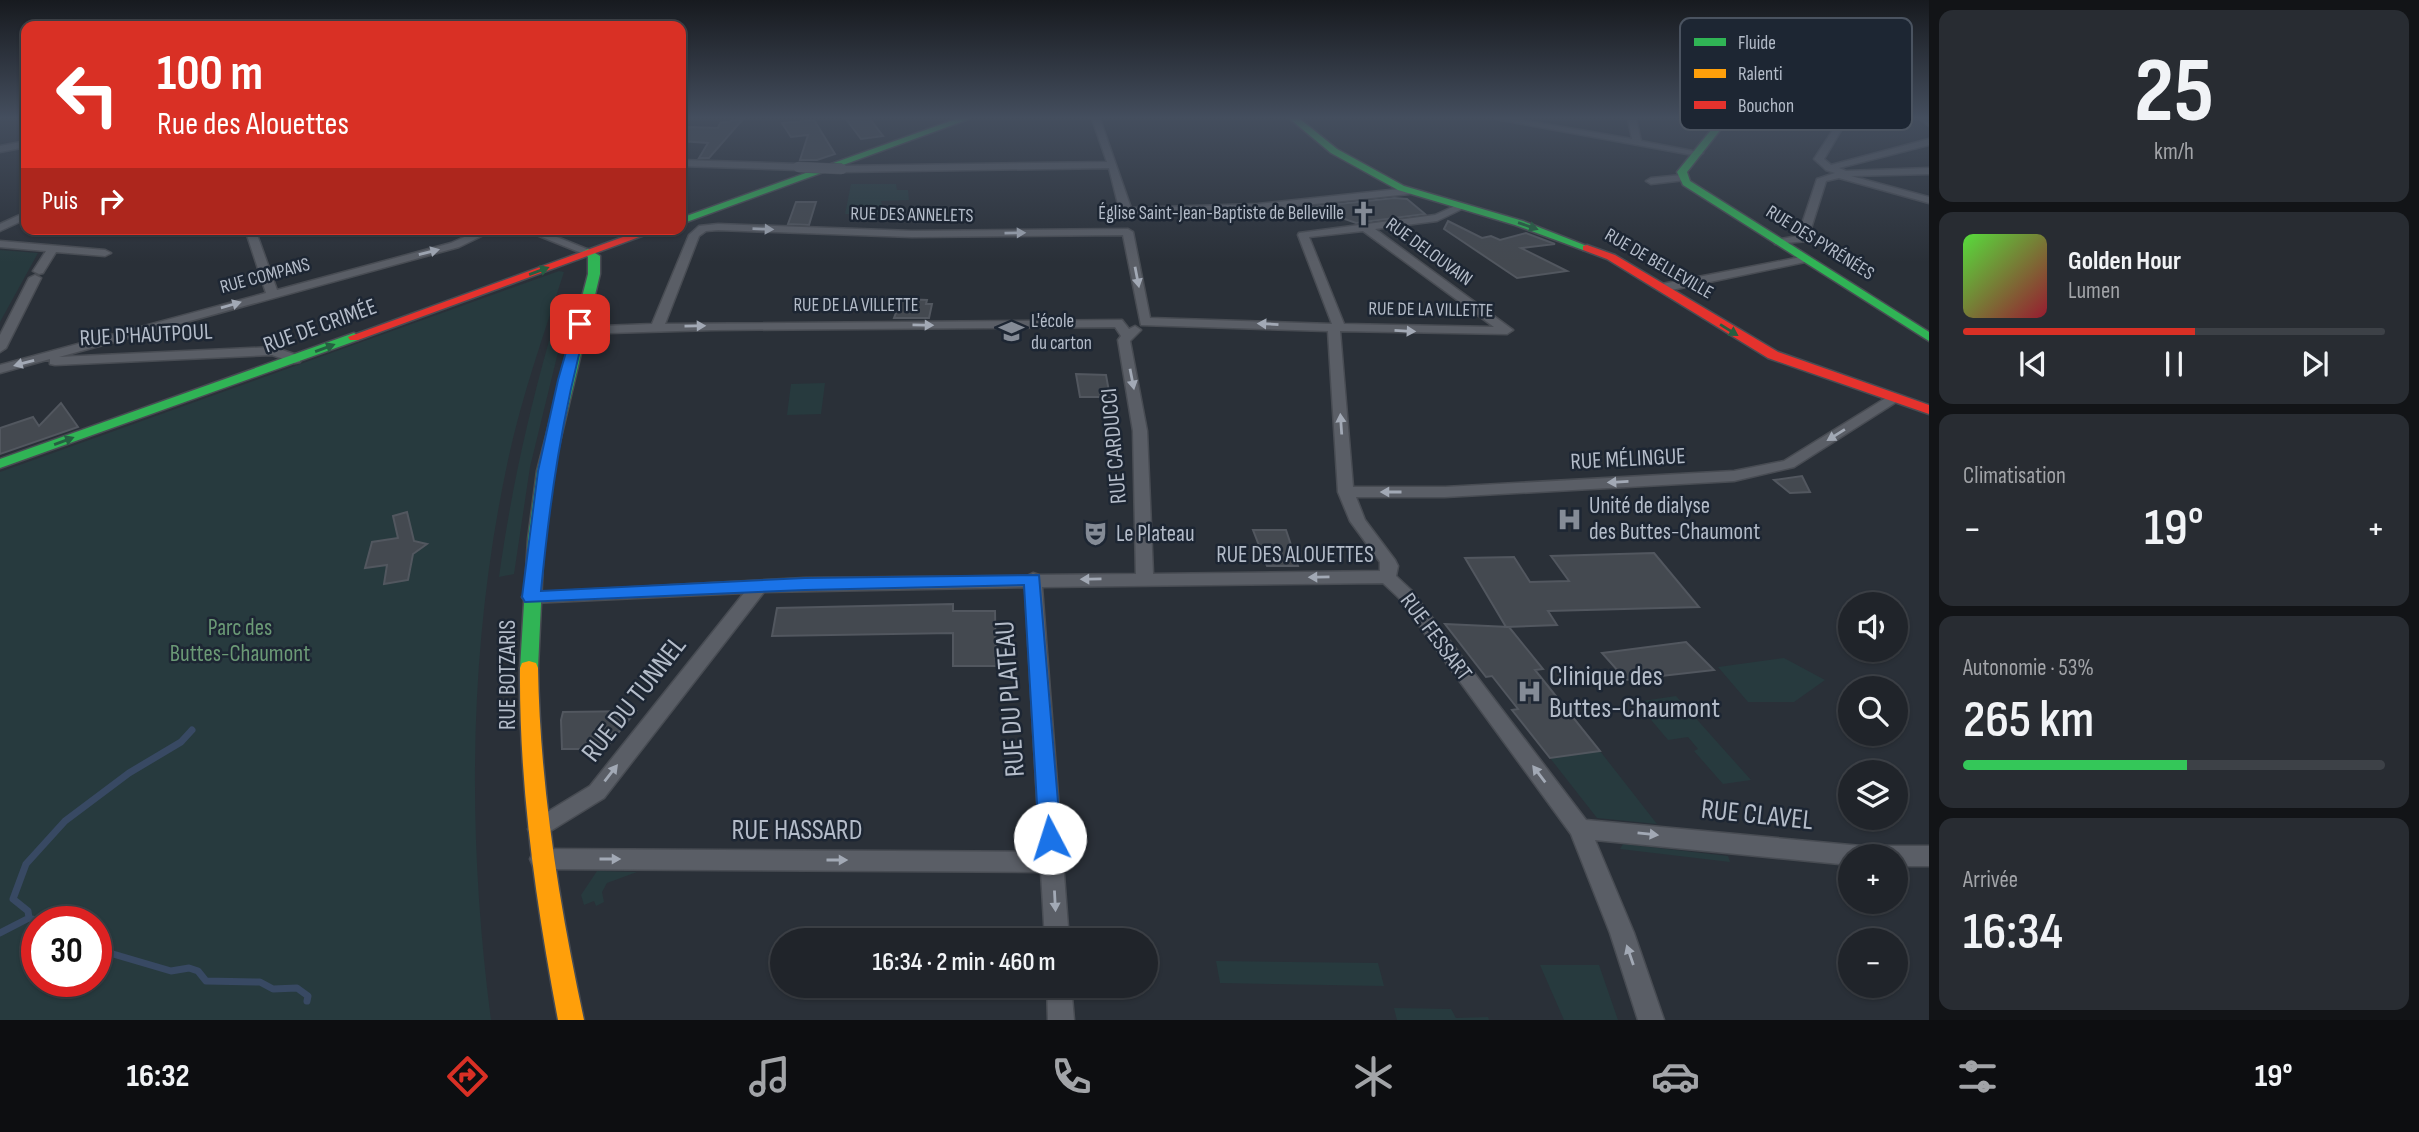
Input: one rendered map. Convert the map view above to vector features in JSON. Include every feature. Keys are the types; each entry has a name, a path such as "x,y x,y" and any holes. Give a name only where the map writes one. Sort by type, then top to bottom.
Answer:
{"street":[{"path":"786,167 842,169 1005,167"},
{"path":"686,219 832,167"},
{"path":"1113,167 1125,210 1258,207 1409,191"},
{"name":"RUE DE BELLEVILLE","path":"1363,167 1409,191 1580,244 1611,257 1773,355 1929,410"},
{"path":"1651,181 1682,178 1682,172 1687,167"},
{"path":"1829,167 1836,172 1929,200"},
{"path":"1836,172 1837,167"},
{"path":"1779,242 1803,239 1822,178 1836,172 1929,171"},
{"name":"RUE DES PYRÉNÉES","path":"1682,178 1929,337"},
{"path":"1364,226 1437,218 1463,206"},
{"path":"0,228 21,218"},
{"name":"RUE FESSART","path":"1364,226 1304,233 1339,322 1334,332 1346,492 1358,520 1388,560 1390,566 1387,577 1405,594 1580,829 1622,933 1651,1020"},
{"name":"RUE DELOUVAIN","path":"1364,226 1507,330"},
{"name":"RUE DES ANNELETS","path":"657,328 696,232 718,227 912,234 1128,232 1145,322"},
{"path":"252,235 272,293"},
{"name":"RUE COMPANS","path":"48,356 272,293 455,246 478,235"},
{"path":"543,235 588,252"},
{"name":"RUE DE CRIMÉE","path":"0,464 638,235"},
{"path":"0,244 105,253"},
{"path":"0,348 53,248"},
{"name":"RUE BOTZARIS","path":"571,1020 547,908 541,859 531,730 531,597 545,471 594,274 594,256 588,252"},
{"path":"1662,288 1805,259"},
{"name":"RUE DE LA VILLETTE","path":"1145,322 1210,321 1441,333 1507,330"},
{"path":"1127,335 1145,322"},
{"name":"RUE DE LA VILLETTE","path":"578,331 846,324 1044,326 1118,323 1127,335"},
{"name":"RUE CARDUCCI","path":"1127,335 1124,342 1140,431 1145,578"},
{"name":"RUE D'HAUTPOUL","path":"0,369 48,356 51,361 273,351 295,359"},
{"name":"RUE MÉLINGUE","path":"1346,492 1445,492 1734,476 1789,464 1894,399"},
{"name":"RUE DES ALOUETTES","path":"531,597 1033,579 1387,577"},
{"name":"RUE DU PLATEAU","path":"1033,579 1056,928"},
{"name":"RUE DU TUNNEL","path":"539,829 597,792 758,587"},
{"name":"RUE CLAVEL","path":"1580,829 1861,856 1929,856"},
{"name":"RUE HASSARD","path":"541,859 1052,862"},
{"path":"1060,998 1061,1020"}],"green space":[{"path":"851,184 896,184 897,190 908,190 909,200 881,201 884,214 845,214"},
{"path":"0,250 38,253 0,322"},
{"name":"Parc des Buttes-Chaumont","path":"559,271 564,272 533,368 507,465 494,534 478,672 475,811 483,951 491,1020 0,1020 0,472"},
{"path":"561,340 530,467 514,574 499,577 514,488 541,370 549,341"},
{"path":"825,383 821,414 787,415 791,384"},
{"path":"1784,658 1825,680 1794,702 1748,702 1718,667"},
{"path":"1676,696 1751,780 1723,784 1694,751 1698,749 1688,737 1668,740 1636,702"},
{"path":"1600,751 1657,824 1597,818 1550,758"},
{"path":"1623,844 1728,856 1730,862 1620,849"},
{"path":"597,871 637,872 607,883 602,892 604,902 596,906 594,901 584,905 581,895"},
{"path":"1216,961 1378,963 1384,986 1220,983"},
{"path":"1540,965 1599,965 1618,1020 1564,1020"},
{"path":"1394,1008 1451,1009 1456,1018 1488,1017 1489,1020 1397,1020"}],"building":[{"name":"Église Saint-Jean-Baptiste de Belleville","path":"1407,199 1425,214 1356,223 1311,207"},
{"path":"796,202 816,202 809,225 788,224"},
{"path":"1448,221 1482,238 1491,236 1500,240 1526,233 1555,244 1521,248 1567,271 1517,278 1444,229"},
{"path":"901,299 927,300 926,304 932,304 929,318 894,318"},
{"path":"1076,374 1106,375 1110,397 1080,397"},
{"path":"61,403 78,427 0,454 0,428 33,417 39,426"},
{"path":"1802,476 1810,492 1790,493 1774,480"},
{"path":"407,512 414,541 427,544 413,554 408,580 384,584 387,565 365,568 372,542 398,538 393,516"},
{"path":"1253,530 1286,530 1298,566 1267,566"},
{"path":"1654,553 1699,607 1548,611 1557,625 1506,627 1465,558 1514,557 1530,582 1569,581 1551,556"},
{"path":"953,604 953,611 995,611 996,666 953,666 953,633 772,636 777,608"},
{"name":"Clinique des Buttes-Chaumont","path":"1445,624 1509,627 1543,669 1535,670 1600,751 1550,758 1512,710 1518,709 1492,676 1486,677"},
{"path":"1686,642 1714,670 1626,680 1602,653"},
{"path":"636,711 605,749 562,749 563,712"}],"waterway":[{"path":"22,906 13,899 26,864 65,821 129,773 181,742 192,730"},
{"path":"0,933 21,922"},
{"path":"112,954 171,971 189,968 198,971 206,981 260,982 273,989 297,988 308,996 307,1001"}],"traffic: fast":[{"path":"686,219 832,167"},
{"path":"1362,167 1401,188 1519,223 1587,248"},
{"path":"1686,167 1682,172 1686,183 1929,337"},
{"path":"529,668 536,539 545,471 594,274 594,256 588,252"},
{"path":"0,464 354,337"}],"traffic: slow":[{"path":"529,668 531,756 540,845 571,1020"}],"traffic: jam":[{"path":"354,337 639,235"},
{"path":"1587,248 1611,257 1773,355 1929,410"}],"place":[{"name":"Église Saint-Jean-Baptiste de Belleville","path":"1364,213"},
{"name":"L'école du carton","path":"1011,332"},
{"name":"Unité de dialyse des Buttes-Chaumont","path":"1569,519"},
{"name":"Le Plateau","path":"1096,534"},
{"name":"Clinique des Buttes-Chaumont","path":"1529,692"}],"route":[{"path":"580,324 545,471 531,597 805,584 1033,579 1050,838"}]}
